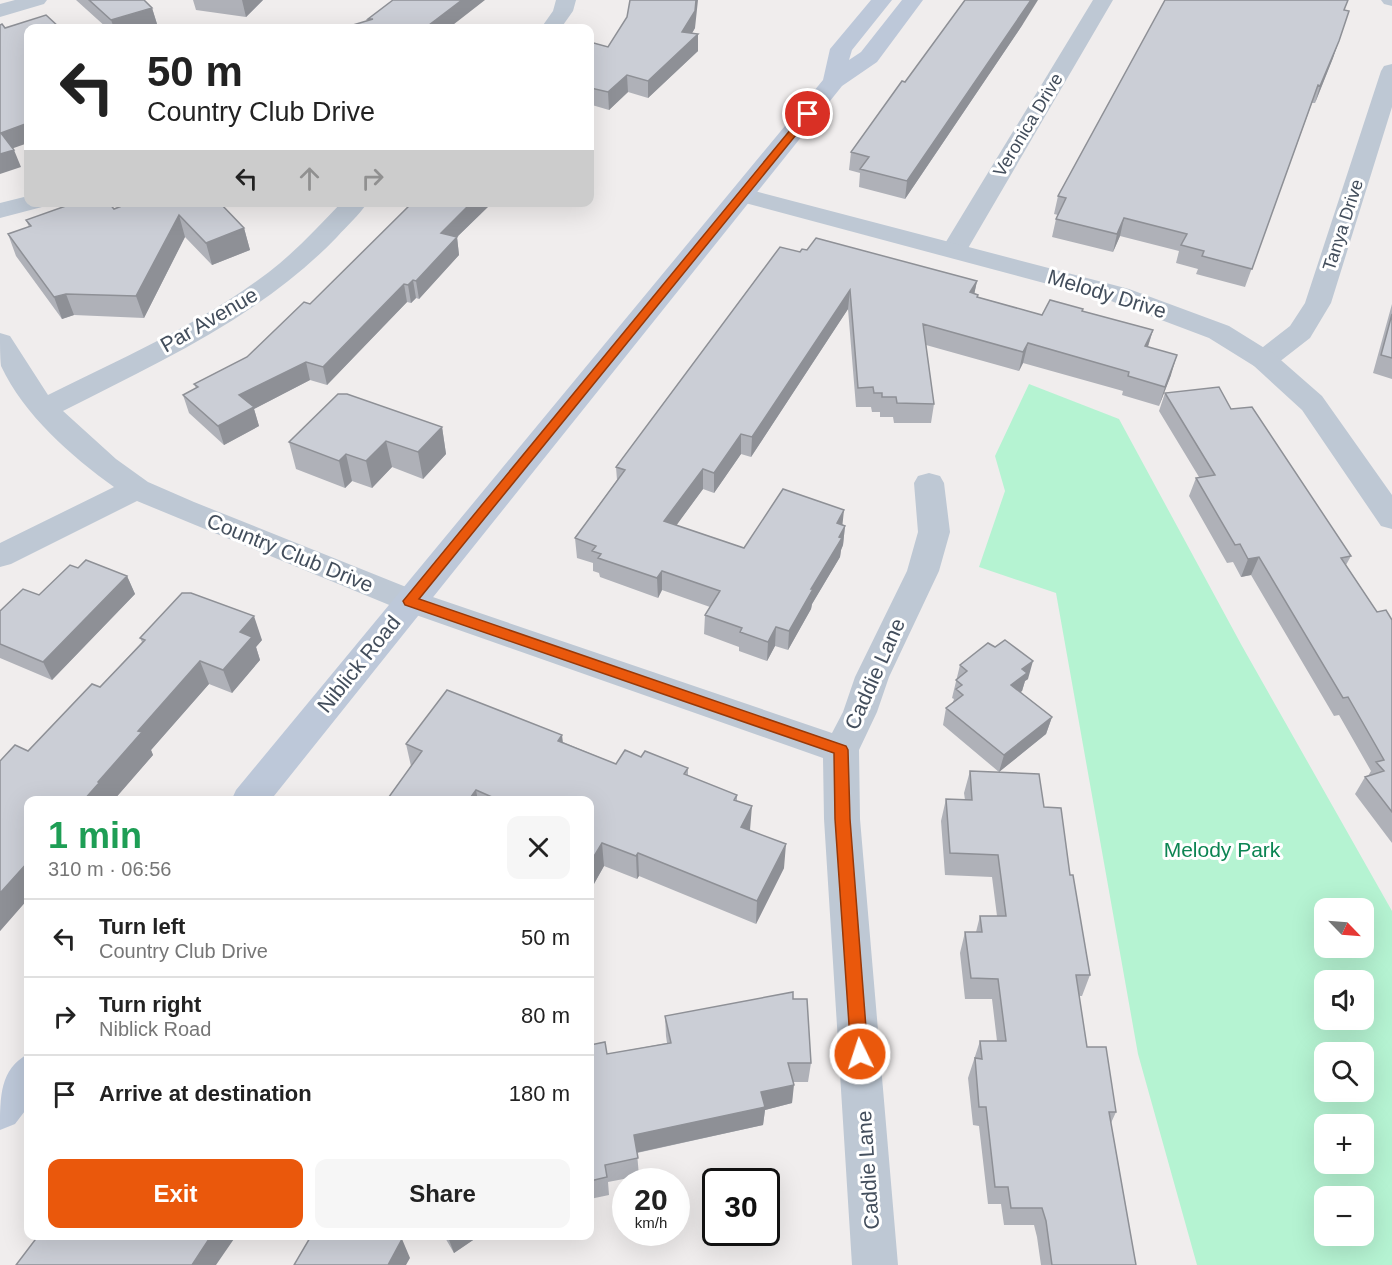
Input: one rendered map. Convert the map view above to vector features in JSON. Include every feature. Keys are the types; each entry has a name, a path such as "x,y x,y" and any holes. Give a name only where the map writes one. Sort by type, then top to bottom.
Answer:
{"main road":[{"name":"Niblick Road","path":"834,81 841,50 882,0"},
{"name":"Niblick Road","path":"253,796 834,81 869,57 913,0"},
{"path":"0,1110 24,1079"}],"street":[{"path":"0,11 37,0"},
{"path":"554,24 563,11 566,0"},
{"name":"Veronica Drive","path":"954,250 1103,0"},
{"name":"Tanya Drive","path":"1264,360 1300,332 1318,303 1392,70"},
{"name":"Melody Drive","path":"743,195 954,250 1142,303 1219,332 1264,360 1312,403 1392,518"},
{"path":"0,211 24,204"},
{"name":"Par Avenue","path":"43,409 197,330 267,286 315,244 351,207"},
{"name":"Country Club Drive","path":"0,342 43,409 105,466 137,489 183,510 410,601 841,750"},
{"name":"Caddie Lane","path":"875,1265 843,831 841,750 860,712 872,677 923,571 934,532 929,483"},
{"path":"0,556 137,489"}],"green space":[{"name":"Melody Park","path":"1029,384 1119,419 1242,646 1392,911 1392,1265 1197,1265 1138,1054 1056,593 979,567 1005,491 995,456"}],"building":[{"path":"89,0 144,0 152,8 111,20"},
{"path":"393,0 462,0 430,24 356,24 373,19 368,19"},
{"path":"630,0 696,0 695,11 682,32 698,34 648,81 627,75 608,92 594,89 594,43 608,47 627,17"},
{"path":"965,0 1031,0 907,181 860,169 869,157 851,152 902,81 905,82"},
{"path":"1165,0 1348,0 1344,10 1349,11 1339,41 1320,86 1318,85 1252,269 1202,256 1204,251 1181,245 1187,234 1124,218 1117,234 1056,219 1066,198 1058,196"},
{"path":"46,15 56,24 24,24 24,124 1,133 14,150 0,154 0,25 2,24 5,28"},
{"path":"63,207 112,207 114,209 119,207 224,207 244,228 206,243 179,215 136,296 66,294 54,297 8,234 31,226 26,220"},
{"path":"408,207 467,207 441,233 457,237 416,281 413,280 408,285 404,284 323,367 306,362 239,395 254,407 218,426 183,395 198,387 194,384 247,357 304,302 310,304"},
{"path":"816,238 977,281 970,292 978,295 977,297 1042,315 1050,300 1153,330 1145,346 1177,355 1165,387 1128,376 1129,372 1028,343 1023,352 923,324 934,404 897,403 896,397 882,397 882,393 874,393 873,387 858,388 850,290 752,437 741,434 714,473 703,469 664,521 744,548 783,489 844,510 837,523 845,526 839,537 842,538 789,631 776,627 768,642 740,632 742,628 705,615 720,591 662,571 657,578 598,558 601,554 592,551 596,546 575,538 625,470 616,467 780,247 800,252 802,249 807,250"},
{"path":"1392,314 1392,358 1381,355"},
{"path":"1219,387 1231,409 1252,407 1351,556 1341,558 1377,612 1386,610 1392,620 1392,812 1365,777 1384,771 1376,762 1384,760 1348,697 1343,698 1259,557 1248,559 1240,544 1235,545 1196,478 1215,475 1165,393"},
{"path":"338,394 347,394 442,427 418,452 386,441 366,461 346,454 339,461 289,442"},
{"path":"86,560 127,576 43,662 0,644 0,611 23,589 39,595 70,565 78,568"},
{"path":"182,593 191,593 254,616 240,632 252,637 223,670 200,661 138,731 142,732 87,796 24,796 24,866 0,893 0,761 15,745 28,751 92,684 100,687 145,640 140,638"},
{"path":"1005,640 1033,661 1022,669 1027,673 1011,685 1052,717 1004,755 946,708 963,695 956,689 962,685 956,680 967,671 960,665 988,643 995,647"},
{"path":"447,690 562,735 558,741 616,764 625,750 641,757 645,751 688,768 684,774 737,795 734,800 752,806 741,827 786,844 757,901 638,853 636,856 602,843 594,856 594,796 490,796 476,790 472,796 390,796 422,751 406,744"},
{"path":"970,771 1039,774 1044,807 1061,808 1070,875 1073,875 1090,975 1076,975 1087,1047 1106,1047 1116,1112 1109,1112 1136,1265 1052,1265 1042,1208 1011,1208 1008,1187 995,1187 986,1107 979,1107 975,1058 982,1059 980,1041 1006,1041 998,979 971,978 965,932 982,932 980,916 1006,916 998,855 950,853 946,799 972,800"},
{"path":"793,992 793,999 807,999 811,1063 788,1063 794,1085 761,1092 765,1107 634,1135 638,1158 605,1165 607,1177 594,1180 594,1044 605,1042 607,1054 671,1043 665,1016"},
{"path":"35,1240 208,1240 192,1265 16,1265"},
{"path":"309,1240 401,1240 388,1265 294,1265"}],"route":[{"path":"808,114 410,601 841,750 843,819 860,1054"}]}
